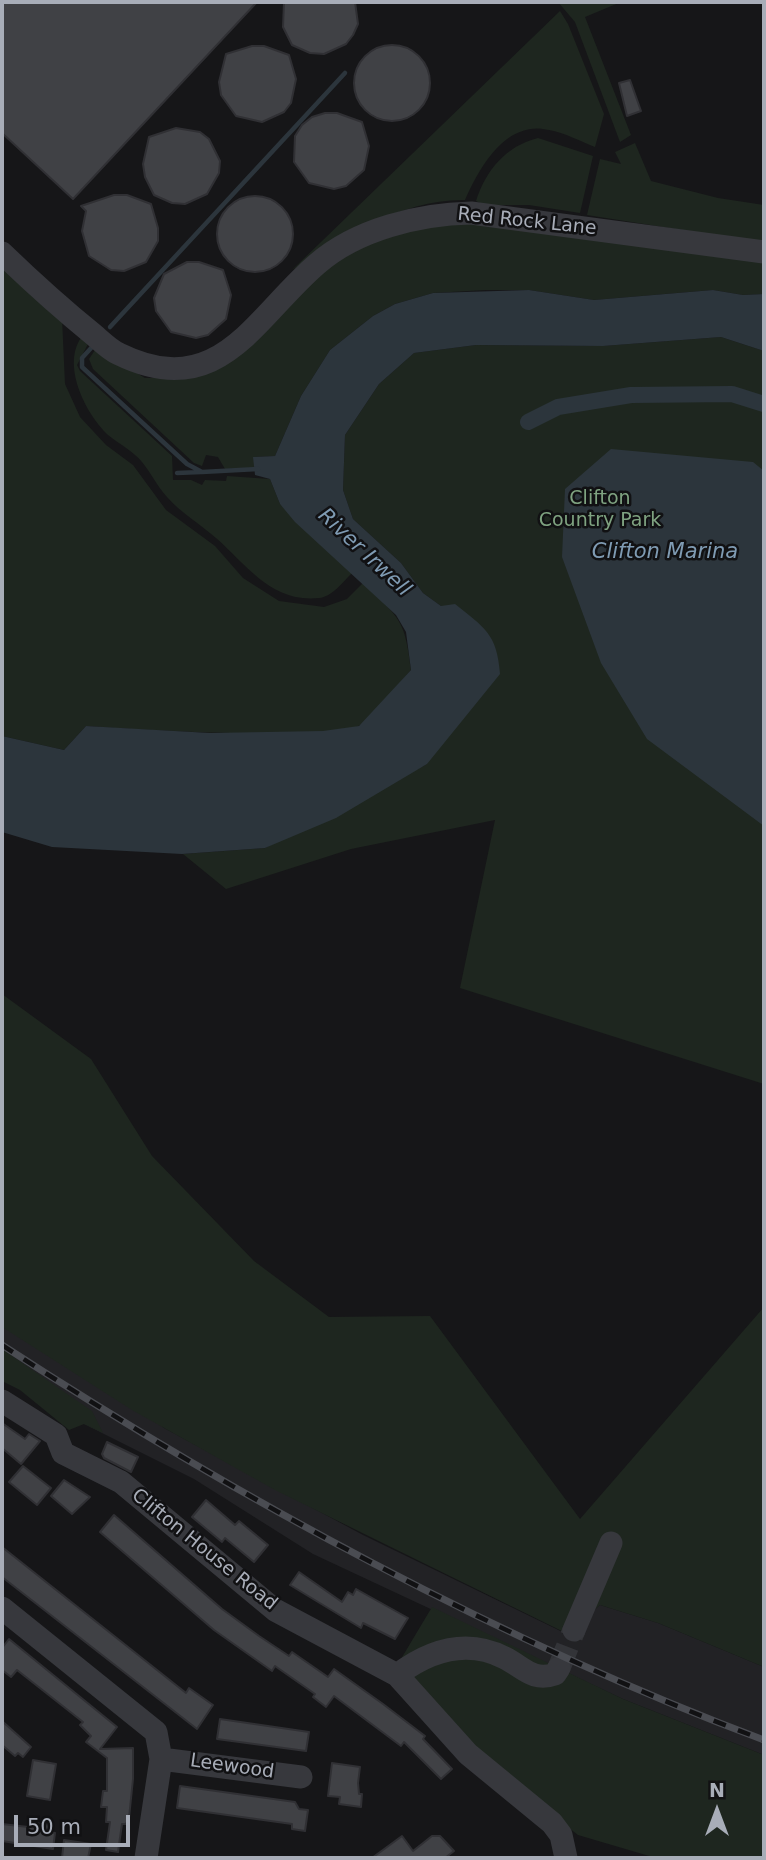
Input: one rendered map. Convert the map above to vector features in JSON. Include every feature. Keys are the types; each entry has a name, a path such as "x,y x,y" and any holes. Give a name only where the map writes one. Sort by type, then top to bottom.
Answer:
{"street":[{"name":"Red Rock Lane","path":"2,253 118,354 158,367 203,367 243,340 318,263 365,234 441,214 471,213 764,252"},
{"name":"Clifton House Road","path":"2,1401 56,1435 59,1458 121,1482 275,1610 397,1675 468,1754 552,1823 561,1835 566,1858"},
{"path":"573,1630 611,1544"},
{"path":"2,1608 152,1725 162,1759 146,1858"},
{"path":"397,1675 421,1658 451,1648 493,1652 536,1677 555,1674 559,1668"},
{"name":"Leewood","path":"162,1759 306,1778"}],"shaded area":[{"path":"2,1304 137,1404 164,1428 363,1535 579,1640 592,1612 600,1605 658,1623 764,1667 764,1755 623,1699 313,1554 194,1479 84,1424 2,1364"}],"green space":[{"path":"558,2 621,2 585,17 631,135 620,142 575,22"},
{"path":"560,11 568,24 604,114 595,147 549,130 520,132 507,139 486,161 465,200 441,201 396,213 352,234 292,270"},
{"path":"538,138 593,156 580,213 529,205 484,205 476,201 485,179 499,161 516,147"},
{"path":"635,143 651,181 718,198 764,205 764,243 587,215 600,159 621,164 615,152"},
{"path":"458,220 764,259 764,294 743,295 713,290 594,300 529,290 486,290 433,293 395,304 373,316 330,350 301,396 275,456 254,457 254,468 225,469 218,457 206,455 202,466 194,463 93,369 89,359 95,350 88,344 77,365 80,371 172,456 173,480 191,480 202,485 205,480 226,481 227,476 270,479 280,504 352,573 333,592 319,598 287,595 261,580 216,538 172,503 138,458 99,426 84,401 78,387 74,359 83,335 99,350 145,378 191,378 319,272 357,246 391,232"},
{"path":"2,263 62,318 65,384 80,417 106,445 133,465 166,510 215,546 243,578 279,601 324,607 347,599 363,583 392,612 403,629 411,670 380,707 360,725 342,730 273,734 86,726 64,750 2,736"},
{"name":"Clifton Country Park","path":"721,337 764,351 764,1084 460,988 495,820 351,849 226,889 183,854 265,848 427,764 441,606 423,593 401,563 353,519 343,490 345,435 379,384 414,353 476,345 603,346"},
{"path":"2,994 91,1059 152,1156 254,1261 329,1317 430,1316 580,1519 764,1307 764,1667 658,1623 600,1605 592,1612 580,1640 275,1490 132,1410 2,1327"},
{"path":"2,1349 92,1411 103,1433 84,1424 69,1430 20,1390 2,1381"},
{"path":"432,1607 623,1699 764,1755 764,1858 656,1858 578,1835 465,1746 395,1669"}],"water":[{"name":"River Irwell","path":"529,290 594,300 713,290 743,295 764,294 764,351 721,337 603,346 476,345 414,353 379,384 345,435 343,490 353,519 401,563 423,593 441,606 455,604 482,626 496,650 500,674 427,764 336,818 265,848 182,854 52,847 2,832 2,736 64,750 86,726 210,733 323,731 359,726 411,670 406,632 396,615 295,522 280,504 270,479 255,475 253,457 275,456 301,396 330,350 373,316 395,304 433,293"},
{"name":"Clifton Marina","path":"611,449 753,462 764,471 764,826 647,739 601,663 562,557 565,489"}],"building":[{"path":"2,2 257,2 73,199 2,133"},
{"path":"284,2 355,2 358,24 346,44 324,54 310,53 292,45 283,27"},
{"path":"392,45 407,48 419,56 427,68 430,83 427,98 419,110 407,118 392,121 377,118 365,110 357,98 354,83 357,68 365,56 377,48"},
{"path":"252,46 264,46 289,55 296,79 291,103 284,112 262,122 236,116 221,95 219,82 226,54"},
{"path":"630,80 641,111 627,116 619,83"},
{"path":"337,113 362,122 369,146 364,170 346,186 334,189 309,183 294,162 295,136 302,125 312,117"},
{"path":"176,128 200,132 209,139 220,161 219,173 207,194 185,204 172,203 154,195 145,177 143,164 149,137"},
{"path":"114,195 127,195 151,204 158,228 158,241 146,262 124,271 111,270 89,256 82,231 86,211 81,206"},
{"path":"255,196 270,199 282,207 290,219 293,234 290,249 282,261 270,269 255,272 240,269 228,261 220,249 217,234 220,219 228,207 240,199"},
{"path":"187,262 199,262 223,270 231,295 226,319 208,335 196,338 171,332 156,311 154,298 164,274"},
{"path":"2,1423 25,1439 29,1434 40,1441 21,1464 2,1448"},
{"path":"107,1442 138,1457 131,1472 104,1458 102,1454"},
{"path":"23,1466 51,1488 37,1505 9,1482"},
{"path":"64,1480 90,1497 72,1514 51,1496"},
{"path":"206,1500 235,1525 239,1521 268,1545 254,1562 225,1538 222,1542 192,1517"},
{"path":"114,1515 222,1609 259,1636 289,1656 292,1652 328,1677 334,1669 383,1704 425,1736 423,1739 452,1769 441,1779 404,1742 401,1746 334,1696 326,1707 313,1697 315,1694 275,1666 272,1671 214,1630 100,1532"},
{"path":"2,1547 186,1693 189,1688 213,1705 197,1729 2,1577"},
{"path":"299,1572 342,1602 348,1592 353,1595 356,1589 408,1618 395,1639 363,1623 361,1628 290,1585"},
{"path":"9,1639 117,1727 100,1749 133,1748 129,1818 126,1824 122,1824 118,1852 106,1850 110,1822 106,1822 107,1807 101,1807 103,1791 107,1791 107,1758 86,1742 91,1736 80,1725 83,1722 17,1670 11,1677 2,1670 2,1648"},
{"path":"220,1719 309,1732 306,1751 217,1739"},
{"path":"2,1721 31,1747 23,1757 18,1753 15,1756 2,1745"},
{"path":"33,1760 56,1764 50,1800 27,1796"},
{"path":"332,1763 360,1767 358,1783 359,1794 362,1794 361,1807 339,1804 340,1797 328,1796"},
{"path":"180,1786 295,1802 299,1809 308,1810 305,1831 292,1829 292,1824 177,1808"},
{"path":"37,1823 51,1825 50,1832 55,1833 53,1849 2,1841 2,1824 37,1828"},
{"path":"402,1836 413,1851 432,1836 440,1836 454,1851 445,1858 372,1858"},
{"path":"64,1840 91,1844 88,1858 62,1858"}],"waterway":[{"path":"110,327 345,73"},
{"path":"92,347 82,358 82,367 187,464 202,472 258,469"},
{"path":"528,422 558,407 631,395 732,394 764,404"},
{"path":"177,473 201,472"}],"tunnel":[{"path":"559,1668 574,1630"}],"railway":[{"path":"2,1345 183,1457 373,1563 567,1658 764,1740"}]}
